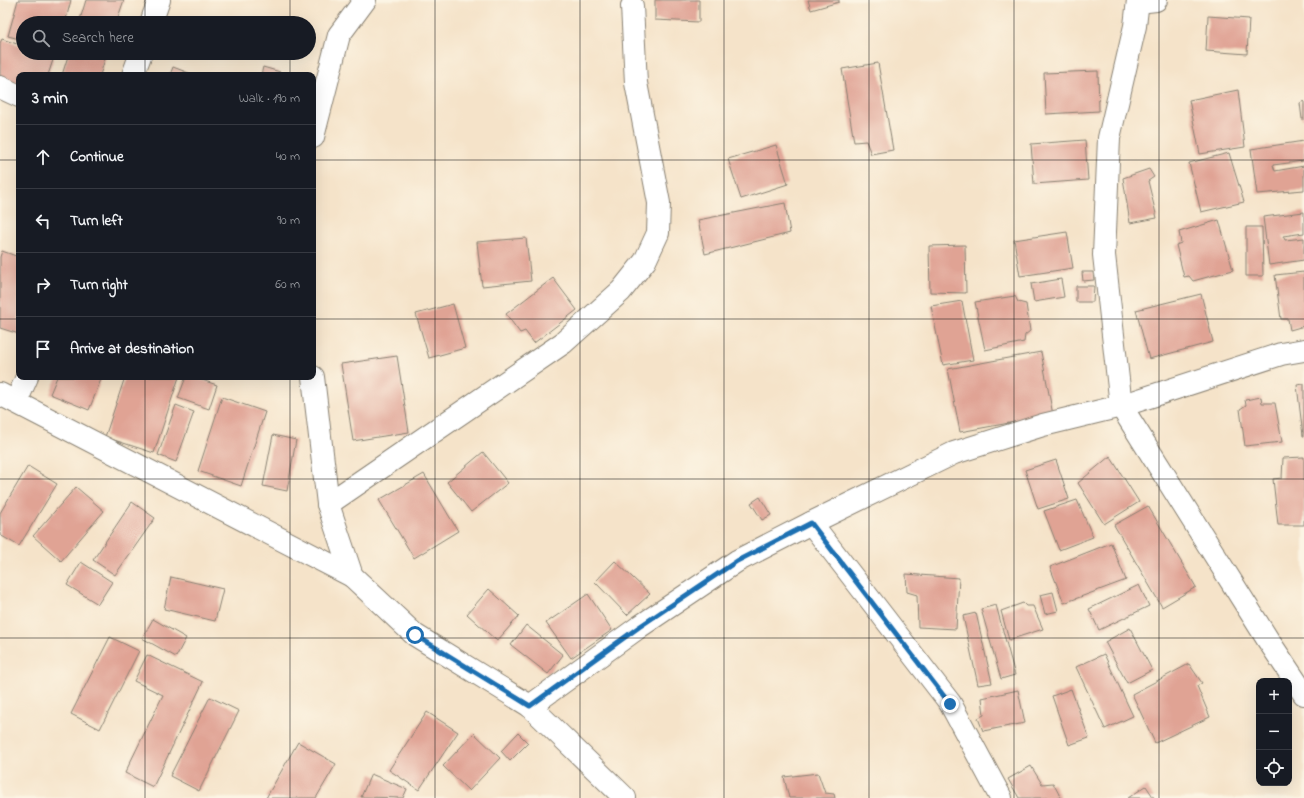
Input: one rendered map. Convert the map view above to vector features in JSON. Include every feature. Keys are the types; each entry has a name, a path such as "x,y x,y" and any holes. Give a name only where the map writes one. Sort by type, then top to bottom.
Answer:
{"street":[{"path":"154,16 160,0"},
{"path":"316,124 339,35 365,0"},
{"path":"1144,1 1135,26 1109,138 1104,255 1121,406 1268,640 1304,694"},
{"path":"328,504 562,343 621,291 645,261 658,233 659,203 636,83 632,6"},
{"path":"135,72 139,60"},
{"path":"0,87 16,95"},
{"path":"530,706 639,627 737,561 954,453 1043,425 1121,406 1282,354 1304,350"},
{"path":"24,380 8,398 352,576 415,635 530,706 625,798"},
{"path":"313,380 328,504 352,576"},
{"path":"811,523 950,704 1001,798"}],"building":[{"path":"18,0 71,0 67,16 16,16 16,38 8,36"},
{"path":"86,0 124,0 118,16 81,16"},
{"path":"655,0 699,0 699,22 655,20"},
{"path":"808,0 839,0 839,2 811,10"},
{"path":"1208,16 1249,19 1247,54 1206,51"},
{"path":"2,39 16,44 16,60 53,60 49,72 16,72 16,83 0,78 0,43"},
{"path":"67,60 105,60 101,72 63,72"},
{"path":"878,63 893,150 871,154 866,141 854,142 842,69"},
{"path":"173,67 186,72 171,72"},
{"path":"263,67 280,72 262,72"},
{"path":"1098,71 1099,111 1046,114 1044,73"},
{"path":"1238,90 1245,147 1200,154 1189,100"},
{"path":"1304,101 1304,119 1302,119 1300,103"},
{"path":"1085,140 1088,180 1034,184 1031,144"},
{"path":"1304,141 1304,161 1273,165 1275,171 1304,166 1304,190 1257,194 1251,149"},
{"path":"776,145 788,184 741,199 728,159"},
{"path":"1229,153 1244,202 1201,212 1189,163"},
{"path":"1149,169 1154,177 1148,181 1157,218 1130,223 1123,178"},
{"path":"785,203 790,233 705,254 698,220"},
{"path":"1304,212 1304,233 1283,236 1285,240 1304,238 1304,260 1269,265 1263,217"},
{"path":"1219,220 1233,270 1193,281 1189,276 1184,277 1176,245 1181,243 1179,232"},
{"path":"1246,227 1262,227 1263,276 1246,276"},
{"path":"1067,232 1073,268 1020,276 1014,240"},
{"path":"526,238 531,281 482,286 477,242"},
{"path":"965,245 966,293 930,292 929,246"},
{"path":"2,251 16,256 16,333 0,328 0,257"},
{"path":"1082,272 1093,272 1094,280 1083,281"},
{"path":"1304,272 1304,326 1290,330 1288,319 1281,319 1275,275"},
{"path":"553,278 577,310 534,343 525,331 520,333 506,314"},
{"path":"1061,279 1064,297 1034,302 1031,284"},
{"path":"1076,286 1094,286 1093,302 1076,302"},
{"path":"1201,294 1213,342 1149,359 1136,310"},
{"path":"1015,296 1018,302 1026,304 1030,331 1025,335 1024,342 985,350 975,302"},
{"path":"962,301 973,360 943,365 931,306"},
{"path":"453,304 465,348 429,358 416,314"},
{"path":"1041,352 1053,415 960,432 948,369"},
{"path":"397,356 409,432 353,441 341,364"},
{"path":"56,380 101,380 89,410 50,394"},
{"path":"124,380 178,380 154,453 105,437"},
{"path":"185,380 202,380 217,385 209,409 178,398"},
{"path":"1304,384 1304,436 1303,436 1297,385"},
{"path":"222,397 265,412 241,486 198,471"},
{"path":"1261,397 1262,403 1275,403 1282,442 1245,446 1240,409 1246,405 1245,400"},
{"path":"176,405 194,412 176,462 158,455"},
{"path":"273,435 296,440 287,491 263,486"},
{"path":"483,452 508,483 471,512 447,482"},
{"path":"1110,456 1139,502 1104,524 1078,483"},
{"path":"1304,457 1304,525 1278,525 1273,479 1282,478 1283,458"},
{"path":"1056,460 1069,499 1038,509 1025,470"},
{"path":"28,466 57,484 19,546 0,535 0,513"},
{"path":"424,474 458,531 414,558 379,500"},
{"path":"76,487 104,511 61,561 33,536"},
{"path":"760,497 771,515 762,520 751,503"},
{"path":"1077,500 1093,537 1059,550 1044,511"},
{"path":"132,502 155,518 115,575 93,560"},
{"path":"1148,506 1196,587 1162,607 1114,525"},
{"path":"1111,543 1126,580 1064,603 1050,567"},
{"path":"615,561 650,594 627,615 595,582"},
{"path":"81,562 112,582 98,604 67,585"},
{"path":"906,574 959,578 956,629 918,627 917,595 907,592"},
{"path":"171,577 223,589 215,621 164,609"},
{"path":"1139,585 1149,606 1099,630 1089,609"},
{"path":"489,589 519,616 497,641 467,614"},
{"path":"1053,592 1058,611 1045,614 1040,595"},
{"path":"588,594 612,630 571,658 546,623"},
{"path":"1023,603 1026,606 1033,606 1043,629 1009,640 1001,611"},
{"path":"996,605 1015,675 1001,679 981,609"},
{"path":"976,613 992,683 978,685 963,616"},
{"path":"153,619 186,638 176,657 142,638"},
{"path":"526,625 563,655 548,674 511,645"},
{"path":"1130,628 1152,670 1127,683 1105,642"},
{"path":"110,637 139,651 100,729 71,714"},
{"path":"1104,654 1133,716 1105,729 1076,667"},
{"path":"147,655 203,682 153,787 125,773 163,695 134,681"},
{"path":"1189,664 1202,683 1197,686 1210,717 1155,743 1132,694"},
{"path":"1071,689 1089,738 1069,745 1052,696"},
{"path":"1018,690 1025,723 983,731 978,718 984,715 982,698"},
{"path":"210,697 239,711 199,791 170,776"},
{"path":"427,712 458,732 419,790 389,770"},
{"path":"474,733 500,758 469,791 443,766"},
{"path":"518,733 528,743 510,761 501,751"},
{"path":"298,742 336,764 316,798 266,798"},
{"path":"1031,766 1042,784 1053,783 1061,798 1019,798 1008,779"},
{"path":"818,773 825,793 834,794 835,798 789,798 784,777"},
{"path":"371,774 407,789 403,798 361,797"},
{"path":"1146,786 1154,798 1128,798"}],"route":[{"path":"415,635 530,706 639,627 737,561 811,523 950,704"}]}
